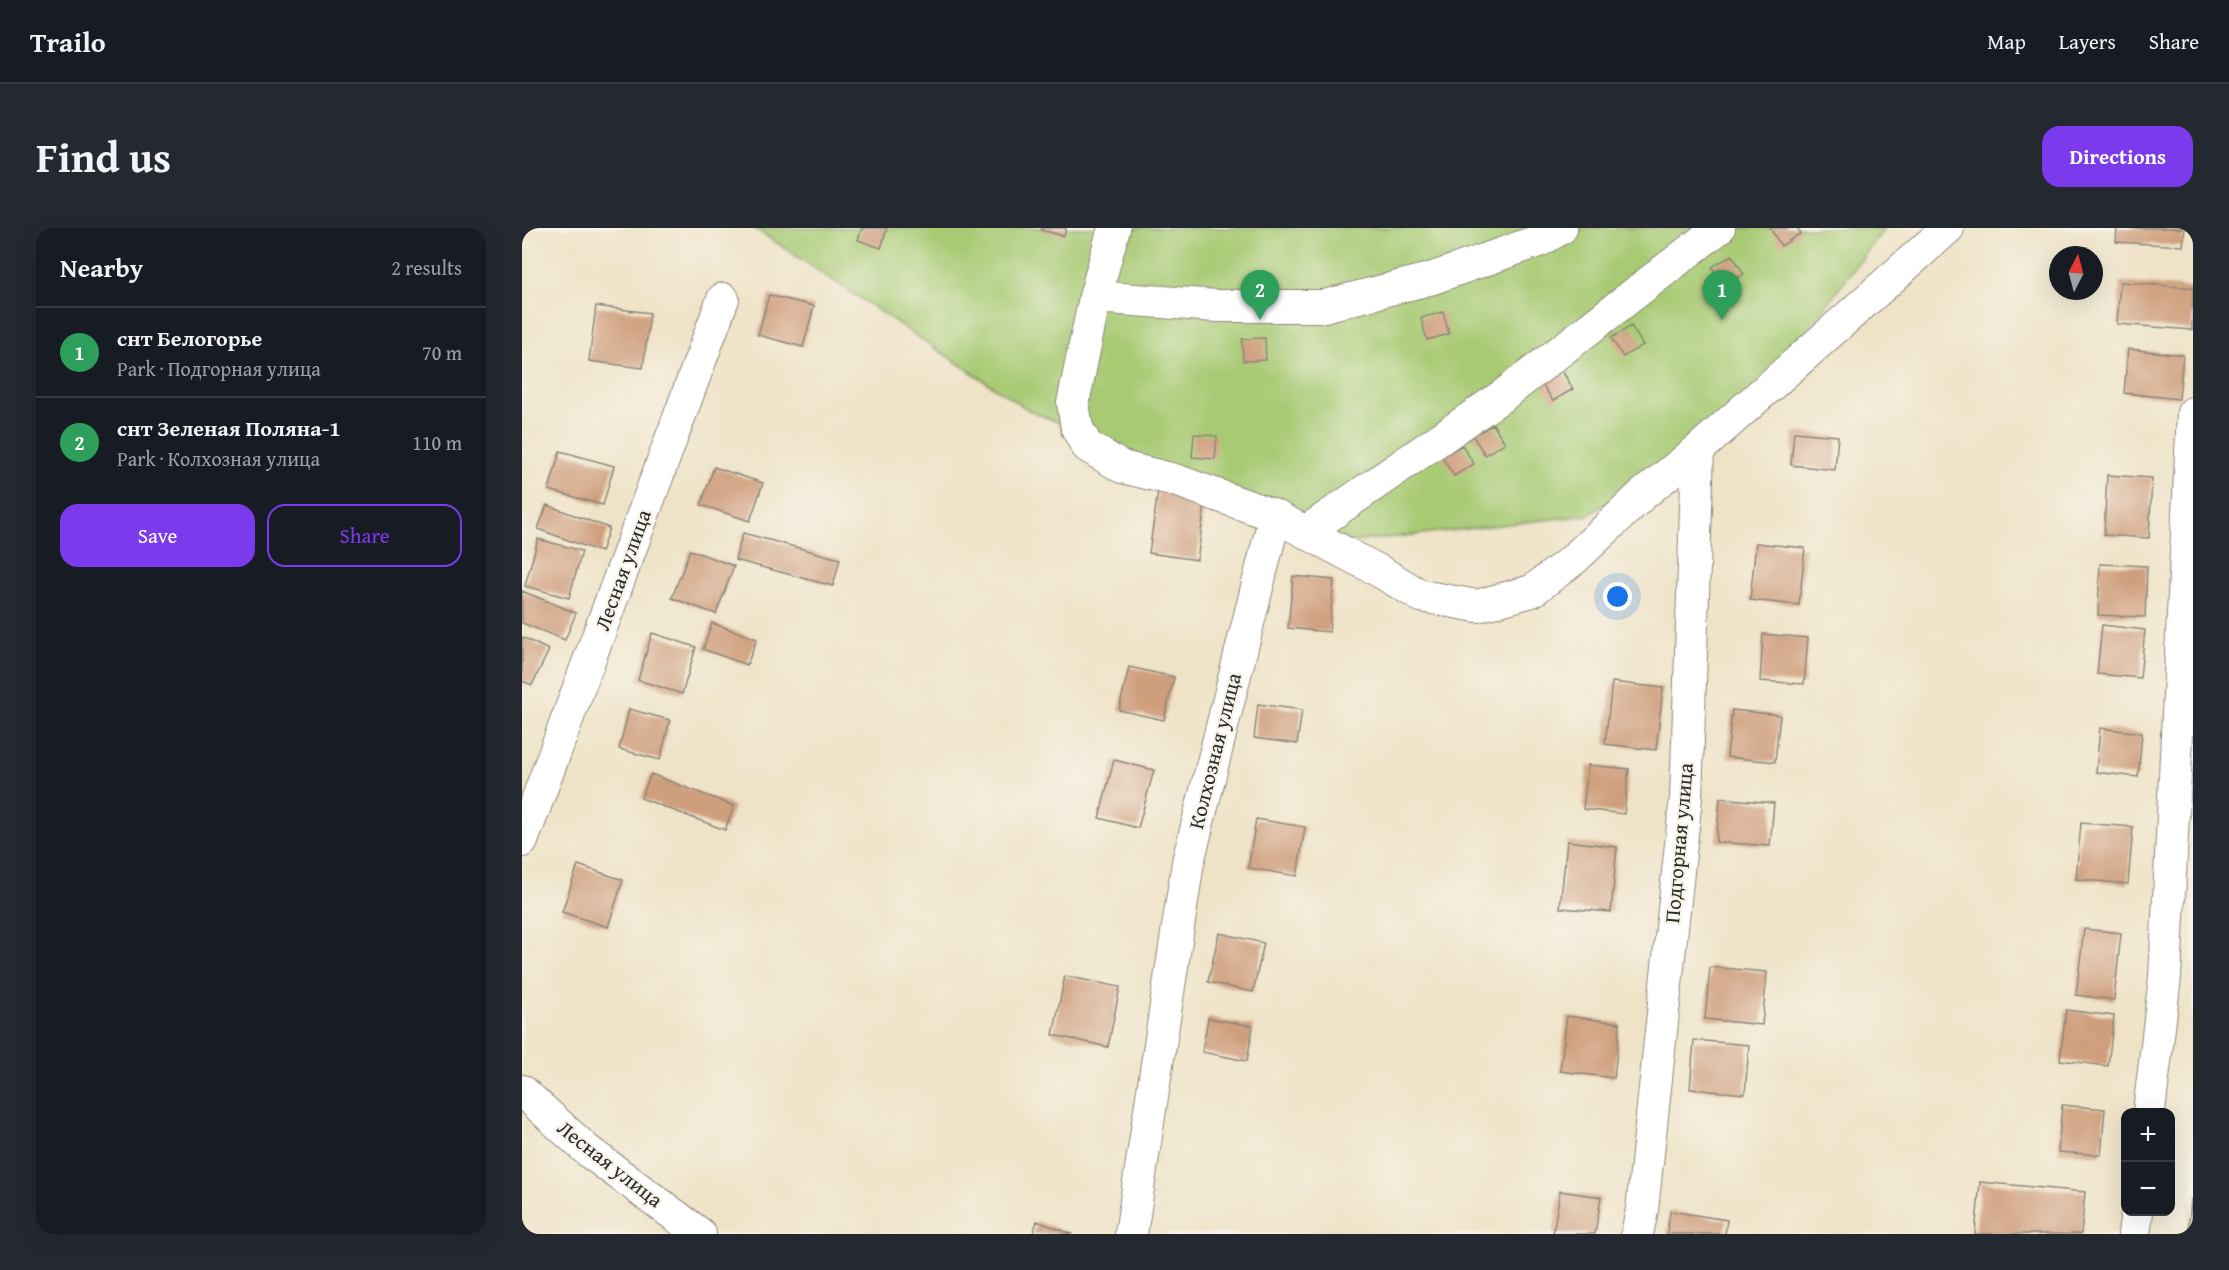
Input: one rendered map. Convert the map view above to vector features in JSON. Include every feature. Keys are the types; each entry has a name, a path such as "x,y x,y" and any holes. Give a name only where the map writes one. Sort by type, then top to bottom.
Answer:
{"street":[{"path":"1114,228 1095,297 1073,403 1077,428 1087,446 1122,467 1175,480 1275,516 1307,531 1421,596 1477,606 1532,591 1574,559 1642,495 1698,450 1945,229"},
{"path":"1095,297 1216,306 1324,306 1433,278 1541,240 1561,228"},
{"path":"1307,531 1505,394 1719,228"},
{"name":"Лесная улица","path":"522,841 723,299"},
{"path":"2150,1108 2164,977 2193,413"},
{"name":"Подгорная улица","path":"1637,1234 1642,1210 1686,797 1698,450"},
{"name":"Колхозная улица","path":"1131,1234 1188,862 1275,516"},
{"name":"Лесная улица","path":"522,1091 588,1151 700,1234"},
{"path":"2134,1234 2136,1216"}],"green space":[{"path":"754,228 1885,228 1745,413 1589,515 1352,542 1030,411"}],"building":[{"path":"862,228 887,228 881,248 858,240"},
{"path":"1042,228 1066,228 1064,236 1041,230"},
{"path":"1770,228 1797,228 1801,233 1781,246"},
{"path":"2117,228 2185,228 2183,246 2116,242"},
{"path":"1732,255 1744,274 1724,286 1712,267"},
{"path":"2120,282 2193,288 2192,330 2117,324"},
{"path":"769,295 814,306 803,347 758,335"},
{"path":"596,306 650,313 643,368 589,361"},
{"path":"1443,312 1449,334 1427,340 1421,318"},
{"path":"1631,326 1643,345 1623,357 1611,338"},
{"path":"1265,338 1266,360 1243,361 1242,339"},
{"path":"2128,349 2183,355 2179,399 2124,393"},
{"path":"1561,369 1573,389 1553,401 1541,382"},
{"path":"1493,424 1505,443 1485,455 1473,436"},
{"path":"1794,432 1838,436 1835,470 1791,465"},
{"path":"1194,434 1217,436 1215,459 1192,457"},
{"path":"1462,445 1474,464 1454,476 1442,457"},
{"path":"560,451 614,466 603,505 549,490"},
{"path":"714,467 763,483 750,521 701,505"},
{"path":"2107,475 2152,478 2149,538 2104,535"},
{"path":"1158,491 1206,498 1197,560 1149,553"},
{"path":"547,505 609,528 601,552 538,529"},
{"path":"743,533 840,559 833,586 735,560"},
{"path":"538,539 582,551 569,598 525,586"},
{"path":"1756,543 1805,548 1799,605 1750,600"},
{"path":"690,550 734,566 716,614 672,598"},
{"path":"2100,564 2147,566 2145,617 2098,615"},
{"path":"1293,576 1334,580 1329,632 1288,628"},
{"path":"522,591 576,613 565,640 522,623"},
{"path":"712,623 757,639 747,665 703,649"},
{"path":"2102,625 2145,630 2140,678 2097,674"},
{"path":"652,633 696,647 682,694 638,680"},
{"path":"1763,634 1808,638 1804,684 1760,681"},
{"path":"522,637 549,650 532,685 522,681"},
{"path":"1129,667 1174,677 1164,720 1119,710"},
{"path":"1612,682 1663,688 1656,750 1605,744"},
{"path":"1258,704 1302,710 1297,744 1254,738"},
{"path":"629,709 670,720 660,760 619,749"},
{"path":"1732,710 1780,715 1775,762 1727,757"},
{"path":"2100,728 2142,733 2138,777 2096,772"},
{"path":"1114,760 1154,770 1138,828 1099,818"},
{"path":"1588,765 1629,769 1624,814 1583,809"},
{"path":"651,774 734,806 725,830 641,798"},
{"path":"1720,798 1774,803 1770,846 1716,842"},
{"path":"1256,819 1305,827 1297,876 1248,868"},
{"path":"2081,823 2133,827 2128,884 2076,879"},
{"path":"1567,841 1617,847 1611,912 1560,908"},
{"path":"578,865 623,880 608,927 562,912"},
{"path":"2084,929 2121,933 2114,1000 2076,995"},
{"path":"1219,933 1264,943 1253,992 1208,982"},
{"path":"1710,967 1767,972 1762,1025 1705,1019"},
{"path":"1065,976 1120,987 1108,1047 1053,1035"},
{"path":"2066,1010 2114,1016 2108,1066 2060,1060"},
{"path":"1567,1016 1620,1023 1614,1078 1560,1071"},
{"path":"1208,1018 1253,1026 1247,1061 1202,1052"},
{"path":"1694,1040 1749,1045 1745,1094 1690,1089"},
{"path":"2062,1105 2105,1109 2101,1155 2058,1152"},
{"path":"1980,1182 2085,1192 2081,1234 1975,1234"},
{"path":"1560,1191 1601,1197 1595,1234 1553,1234"},
{"path":"2191,1198 2193,1234 2188,1234"},
{"path":"1670,1211 1727,1220 1725,1234 1667,1234"},
{"path":"1037,1221 1072,1234 1033,1234"}],"place":[{"name":"снт Зеленая Поляна-1","path":"1260,320"},
{"name":"снт Белогорье","path":"1722,320"}]}
